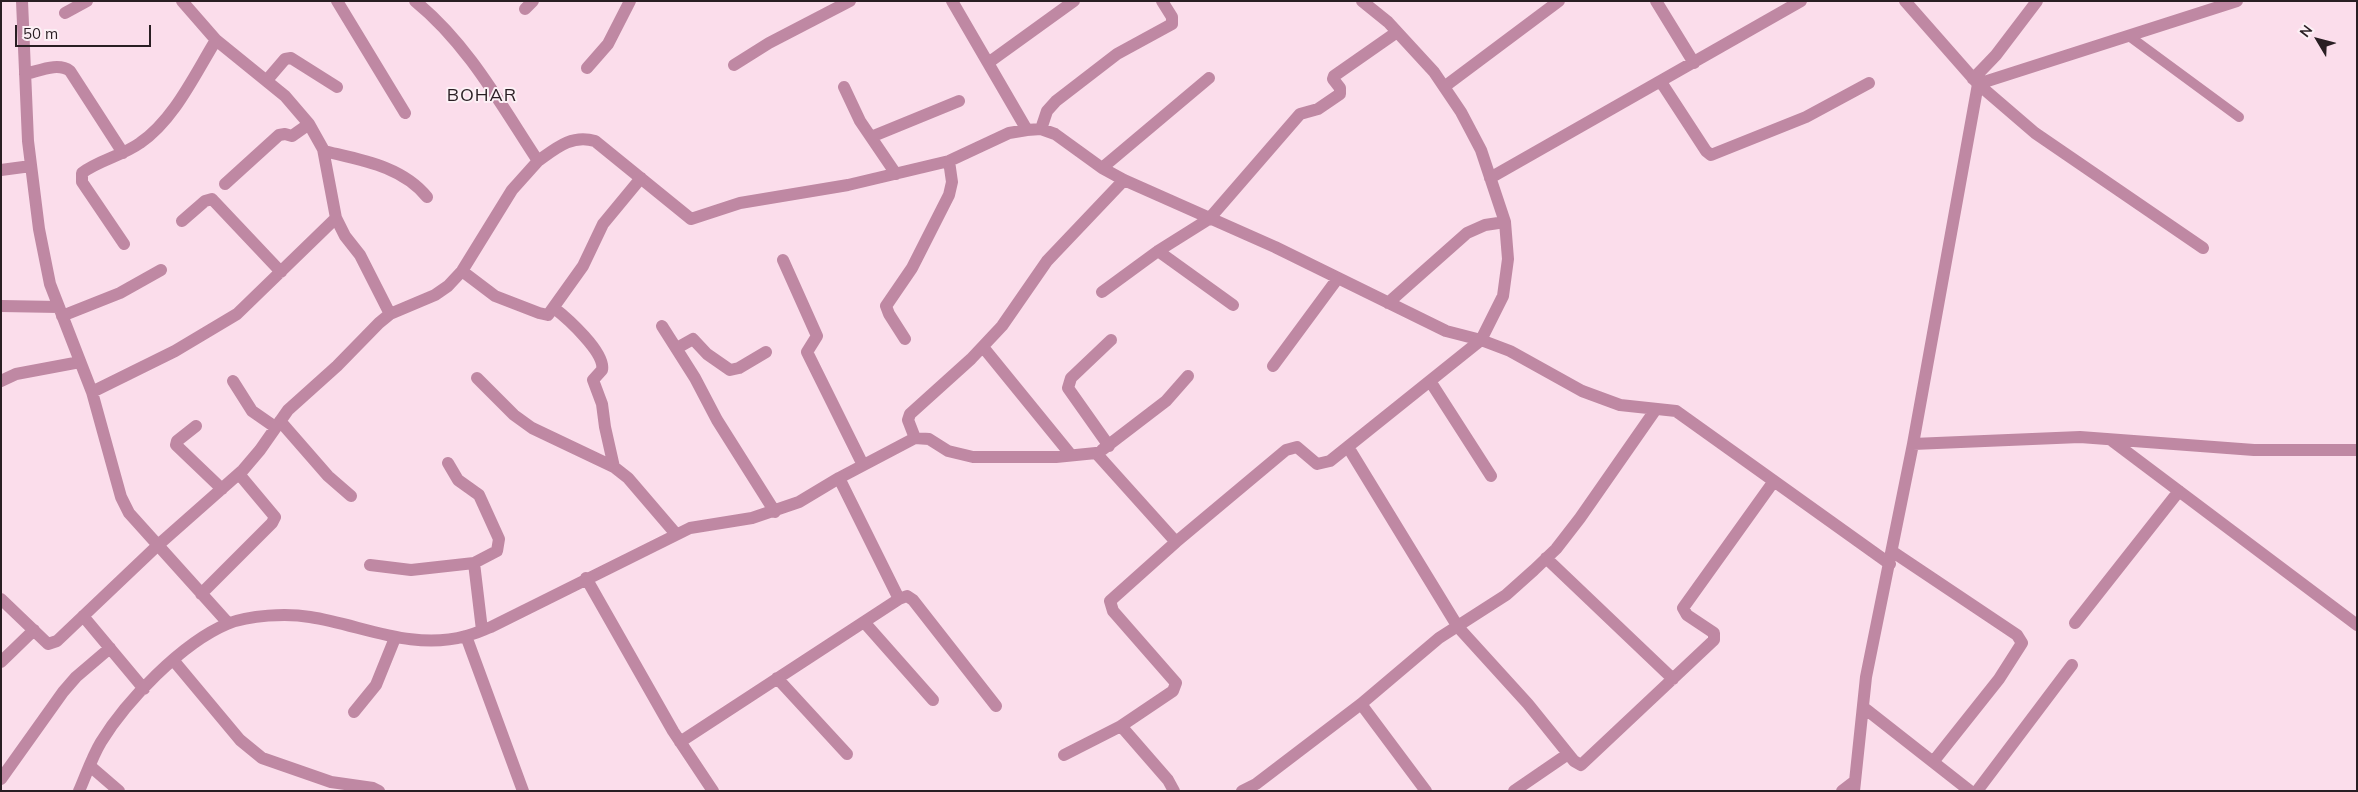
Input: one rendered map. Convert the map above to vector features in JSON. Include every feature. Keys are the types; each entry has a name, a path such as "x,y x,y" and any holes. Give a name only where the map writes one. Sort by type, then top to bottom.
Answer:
{"street":[{"path":"22,1 28,141 39,229 50,284 92,392 121,497 129,513 228,623"},
{"path":"66,13 87,1"},
{"path":"182,1 216,40 285,96 309,124 324,151 336,218 345,236 360,255 390,314"},
{"path":"337,1 405,113"},
{"path":"415,1 437,19 461,46 538,161"},
{"path":"587,68 608,44 630,1"},
{"path":"734,65 769,43 850,1"},
{"path":"952,1 1027,130"},
{"path":"988,63 1074,1"},
{"path":"1041,129 1047,111 1056,101 1117,54 1172,24 1172,17 1162,1"},
{"path":"1444,87 1558,1"},
{"path":"1656,1 1694,63"},
{"path":"1490,178 1802,1"},
{"path":"1905,1 1976,81 2035,132 2203,248"},
{"path":"1842,791 1854,786 1866,677 1913,444 1976,81 2037,1"},
{"path":"1976,81 2129,36 2237,1"},
{"path":"1064,755 1121,726 1173,691 1176,683 1113,611 1110,601 1176,542 1286,450 1297,447 1317,464 1323,464 1348,447 1481,340 1503,296 1508,259 1505,222 1481,150 1461,112 1434,72 1372,4"},
{"path":"1102,292 1158,251 1209,219 1300,114 1318,109 1340,94 1340,88 1333,79 1334,76 1397,32"},
{"path":"124,244 80,177 86,170 141,143 156,130 173,108 216,40"},
{"path":"267,80 284,59 291,58 337,87"},
{"path":"25,74 51,68 66,68 70,71 123,153"},
{"path":"1102,168 1209,78"},
{"path":"1661,82 1706,151 1711,155 1806,117 1869,83"},
{"path":"844,87 853,109 896,174"},
{"path":"871,137 959,101"},
{"path":"225,184 279,135 296,135 309,124"},
{"path":"1,599 48,644 52,644 157,546 239,474 260,450 288,410 390,314 435,295 448,286 462,271 512,190 538,161 574,139 585,138 595,141 691,219 740,203 848,185 949,161 1009,133 1041,129 1055,134 1102,168 1124,180 1275,247 1446,331 1481,340 1510,351 1582,391 1620,405 1676,411 1774,481 1891,558 2017,635 2022,642 1999,679 1933,762"},
{"path":"324,151 373,163 399,174 418,186 427,197"},
{"path":"905,339 886,306 912,268 949,195 952,182 949,161"},
{"path":"1,170 31,166"},
{"path":"462,271 495,296 531,308 543,315 548,314 583,266 603,224 641,178"},
{"path":"915,438 908,417 983,347 1002,326 1047,261 1124,180"},
{"path":"182,221 205,201 212,199 281,272"},
{"path":"92,392 174,351 237,314 336,218"},
{"path":"1388,303 1467,233 1486,225 1505,222"},
{"path":"1158,251 1233,306"},
{"path":"783,260 817,336 807,352 863,465"},
{"path":"1,306 60,312 112,297 137,285 161,270"},
{"path":"1274,366 1338,278"},
{"path":"554,308 585,336 602,364 602,370 593,380 602,404 605,428 614,467"},
{"path":"662,326 677,348 717,420 775,512"},
{"path":"677,348 693,339 707,354 730,370 739,368 766,352"},
{"path":"1109,446 1068,388 1071,378 1111,340"},
{"path":"983,347 1071,456"},
{"path":"1,381 16,374 80,362"},
{"path":"79,791 100,744 120,714 196,641 228,623 286,615 311,617 395,638 434,641 466,636 482,630 690,528 752,518 775,512 799,502 838,478 915,438 929,439 948,451 973,457 1071,456 1096,453 1109,446 1166,401 1188,376"},
{"path":"477,378 514,415 532,428 614,467 628,478 676,534"},
{"path":"233,381 252,412 277,424 328,476 351,496"},
{"path":"1430,381 1491,476"},
{"path":"1242,791 1256,784 1361,704 1439,638 1506,595 1546,558 1580,518 1656,409"},
{"path":"196,426 176,441 176,445 222,489"},
{"path":"1913,444 2080,436 2110,440 2254,450 2357,450"},
{"path":"2110,440 2357,625"},
{"path":"1348,447 1458,627 1528,704 1577,764 1585,762 1716,637 1712,630 1684,612 1685,604 1774,481"},
{"path":"1096,453 1176,542"},
{"path":"370,565 411,570 474,563 497,551 499,539 479,495 458,480 448,463"},
{"path":"201,594 272,523 275,517 272,511 239,474"},
{"path":"838,478 899,599"},
{"path":"2075,623 2179,491"},
{"path":"1546,558 1673,679"},
{"path":"474,563 482,630"},
{"path":"586,578 680,742 713,791"},
{"path":"680,742 899,599 907,596 913,600 996,706"},
{"path":"83,616 144,689"},
{"path":"864,622 933,700"},
{"path":"1,662 34,630"},
{"path":"466,636 523,791"},
{"path":"354,712 376,685 395,638"},
{"path":"1,779 63,692 76,677 110,648"},
{"path":"174,661 240,740 262,758 331,782 379,791"},
{"path":"1977,791 2072,665"},
{"path":"777,678 847,754"},
{"path":"1361,704 1426,791"},
{"path":"1863,707 1970,791"},
{"path":"1121,726 1168,780 1174,791"},
{"path":"1514,791 1568,754"},
{"path":"90,766 119,791"}],"lane":[{"path":"2129,36 2239,117"}],"district":[{"name":"BOHAR","path":"482,96"}]}
